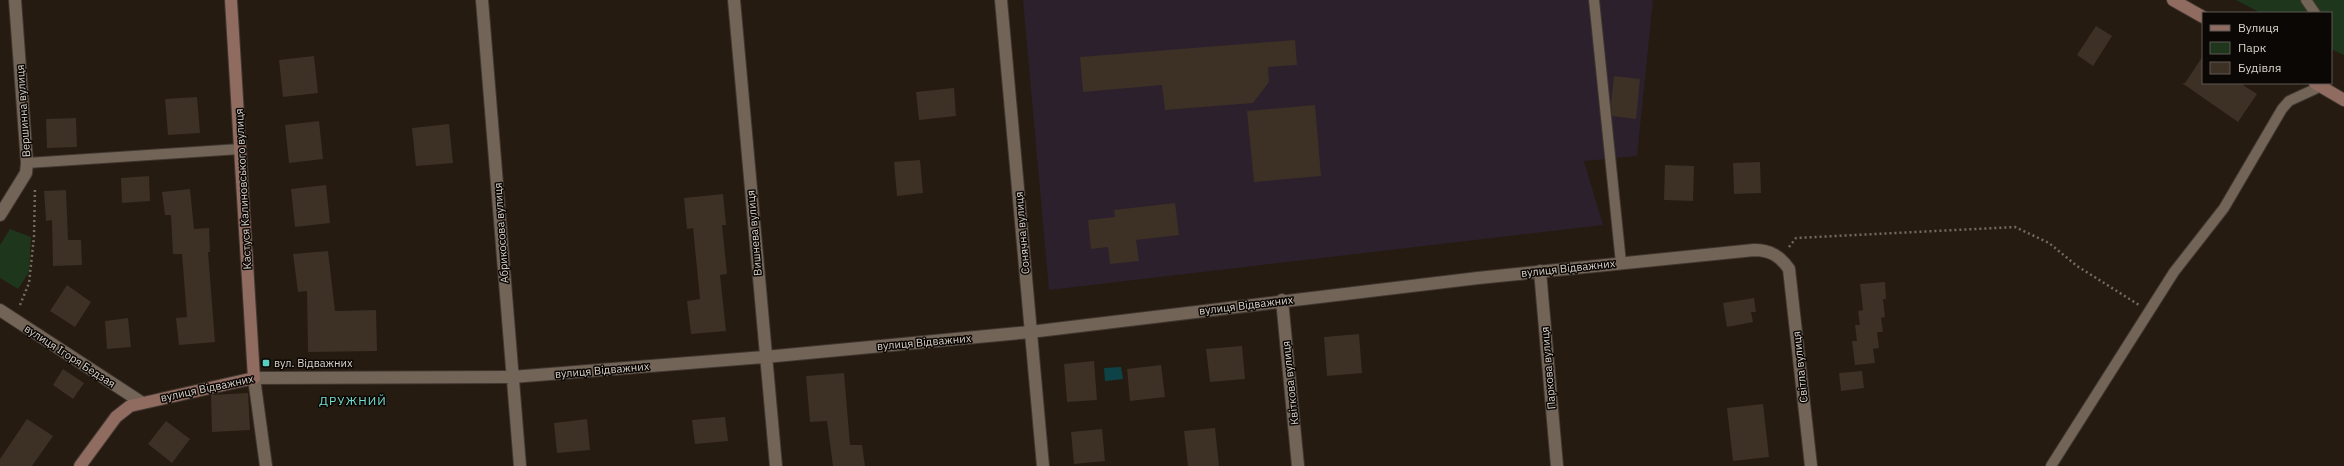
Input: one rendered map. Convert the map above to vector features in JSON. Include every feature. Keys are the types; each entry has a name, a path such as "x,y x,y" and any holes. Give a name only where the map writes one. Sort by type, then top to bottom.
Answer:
{"street":[{"name":"Вершинна вулиця","path":"0,215 26,174 27,163 15,0"},
{"name":"Кастуся Калиновського вулиця","path":"231,0 254,378"},
{"name":"Абрикосова вулиця","path":"482,0 520,466"},
{"name":"Вишнева вулиця","path":"734,0 776,466"},
{"name":"Сонячна вулиця","path":"1001,0 1043,466"},
{"path":"2173,0 2202,16"},
{"path":"2319,84 2344,100"},
{"name":"вулиця Відважних","path":"80,466 116,417 130,406 141,402 254,378 512,377 1030,332 1282,300 1540,271 1754,250 1766,250 1781,257"},
{"name":"Світла вулиця","path":"1781,257 1789,269 1811,466"},
{"name":"Паркова вулиця","path":"1540,271 1557,466"},
{"name":"Квіткова вулиця","path":"1282,300 1298,466"},
{"name":"вулиця Ігоря Бедзая","path":"0,310 141,402"},
{"path":"254,378 266,466"}],"lane":[{"path":"1594,0 1621,263"},
{"path":"2306,0 2314,12"},
{"path":"2051,466 2174,272 2224,208 2282,109 2293,98 2319,84"},
{"path":"27,163 240,149"}],"path":[{"path":"1781,257 1796,238 2015,227 2049,243 2077,266 2149,311"}],"shaded area":[{"path":"1023,0 1653,0 1637,156 1584,161 1603,225 1049,290"}],"green space":[{"path":"2236,0 2344,0 2344,55 2332,49 2332,12 2259,12"},
{"path":"10,229 31,237 29,272 18,289 0,278 0,245"}],"water":[{"path":"1121,367 1123,379 1105,381 1104,368"}],"building":[{"path":"2096,26 2112,36 2093,66 2077,55"},
{"path":"1295,40 1297,65 1268,67 1269,82 1253,103 1165,110 1162,85 1083,92 1080,57"},
{"path":"314,56 318,93 283,97 279,60"},
{"path":"2202,58 2202,84 2242,84 2257,94 2238,122 2182,83 2185,83"},
{"path":"1614,76 1640,79 1636,119 1612,116 1611,104"},
{"path":"954,88 956,116 919,120 916,92"},
{"path":"197,97 200,133 168,135 165,99"},
{"path":"1315,105 1321,176 1254,182 1247,111"},
{"path":"76,118 77,147 47,148 46,119"},
{"path":"319,121 323,159 289,163 285,125"},
{"path":"449,124 453,163 416,166 412,128"},
{"path":"920,160 923,193 897,196 894,162"},
{"path":"1760,162 1761,193 1734,194 1733,163"},
{"path":"1665,165 1694,166 1693,201 1664,200"},
{"path":"149,176 150,201 122,203 121,178"},
{"path":"326,185 330,223 295,227 291,189"},
{"path":"190,189 194,229 209,228 210,252 208,252 215,342 179,345 176,318 187,317 182,254 173,254 171,215 165,215 162,192"},
{"path":"66,190 68,240 81,240 82,265 53,266 52,220 46,221 44,191"},
{"path":"723,194 726,225 722,225 727,274 720,275 726,331 691,334 687,301 700,299 693,228 687,229 684,198"},
{"path":"1175,203 1179,235 1136,240 1139,261 1110,264 1108,247 1091,249 1088,220 1115,217 1114,210"},
{"path":"328,251 335,311 376,310 377,351 308,352 307,291 298,292 293,254"},
{"path":"1885,282 1886,299 1883,299 1885,317 1881,318 1883,332 1877,332 1879,348 1873,349 1875,363 1855,365 1852,341 1857,341 1855,325 1860,325 1858,311 1863,310 1860,284"},
{"path":"67,285 91,302 75,327 50,311"},
{"path":"1754,298 1756,312 1751,312 1753,322 1727,327 1723,303"},
{"path":"128,318 131,347 107,349 105,321"},
{"path":"1359,334 1362,373 1327,376 1324,337"},
{"path":"1242,346 1245,379 1210,382 1206,349"},
{"path":"1094,361 1097,400 1067,402 1064,364"},
{"path":"1161,365 1165,397 1130,401 1127,369"},
{"path":"63,369 84,383 73,399 53,385"},
{"path":"1862,371 1864,388 1841,391 1839,373"},
{"path":"844,373 850,445 862,445 865,466 833,466 827,421 810,422 806,376"},
{"path":"248,393 250,430 212,432 211,395"},
{"path":"1763,404 1769,457 1733,461 1727,408"},
{"path":"725,417 728,441 695,444 692,420"},
{"path":"27,419 53,436 32,466 0,466 0,459"},
{"path":"587,419 590,450 557,453 554,423"},
{"path":"166,421 190,439 172,463 148,444"},
{"path":"1215,428 1219,466 1188,466 1184,431"},
{"path":"1102,429 1105,461 1074,464 1071,432"}],"place":[{"name":"вул. Відважних","path":"266,363"}],"district":[{"name":"ДРУЖНИЙ","path":"353,400"}]}
